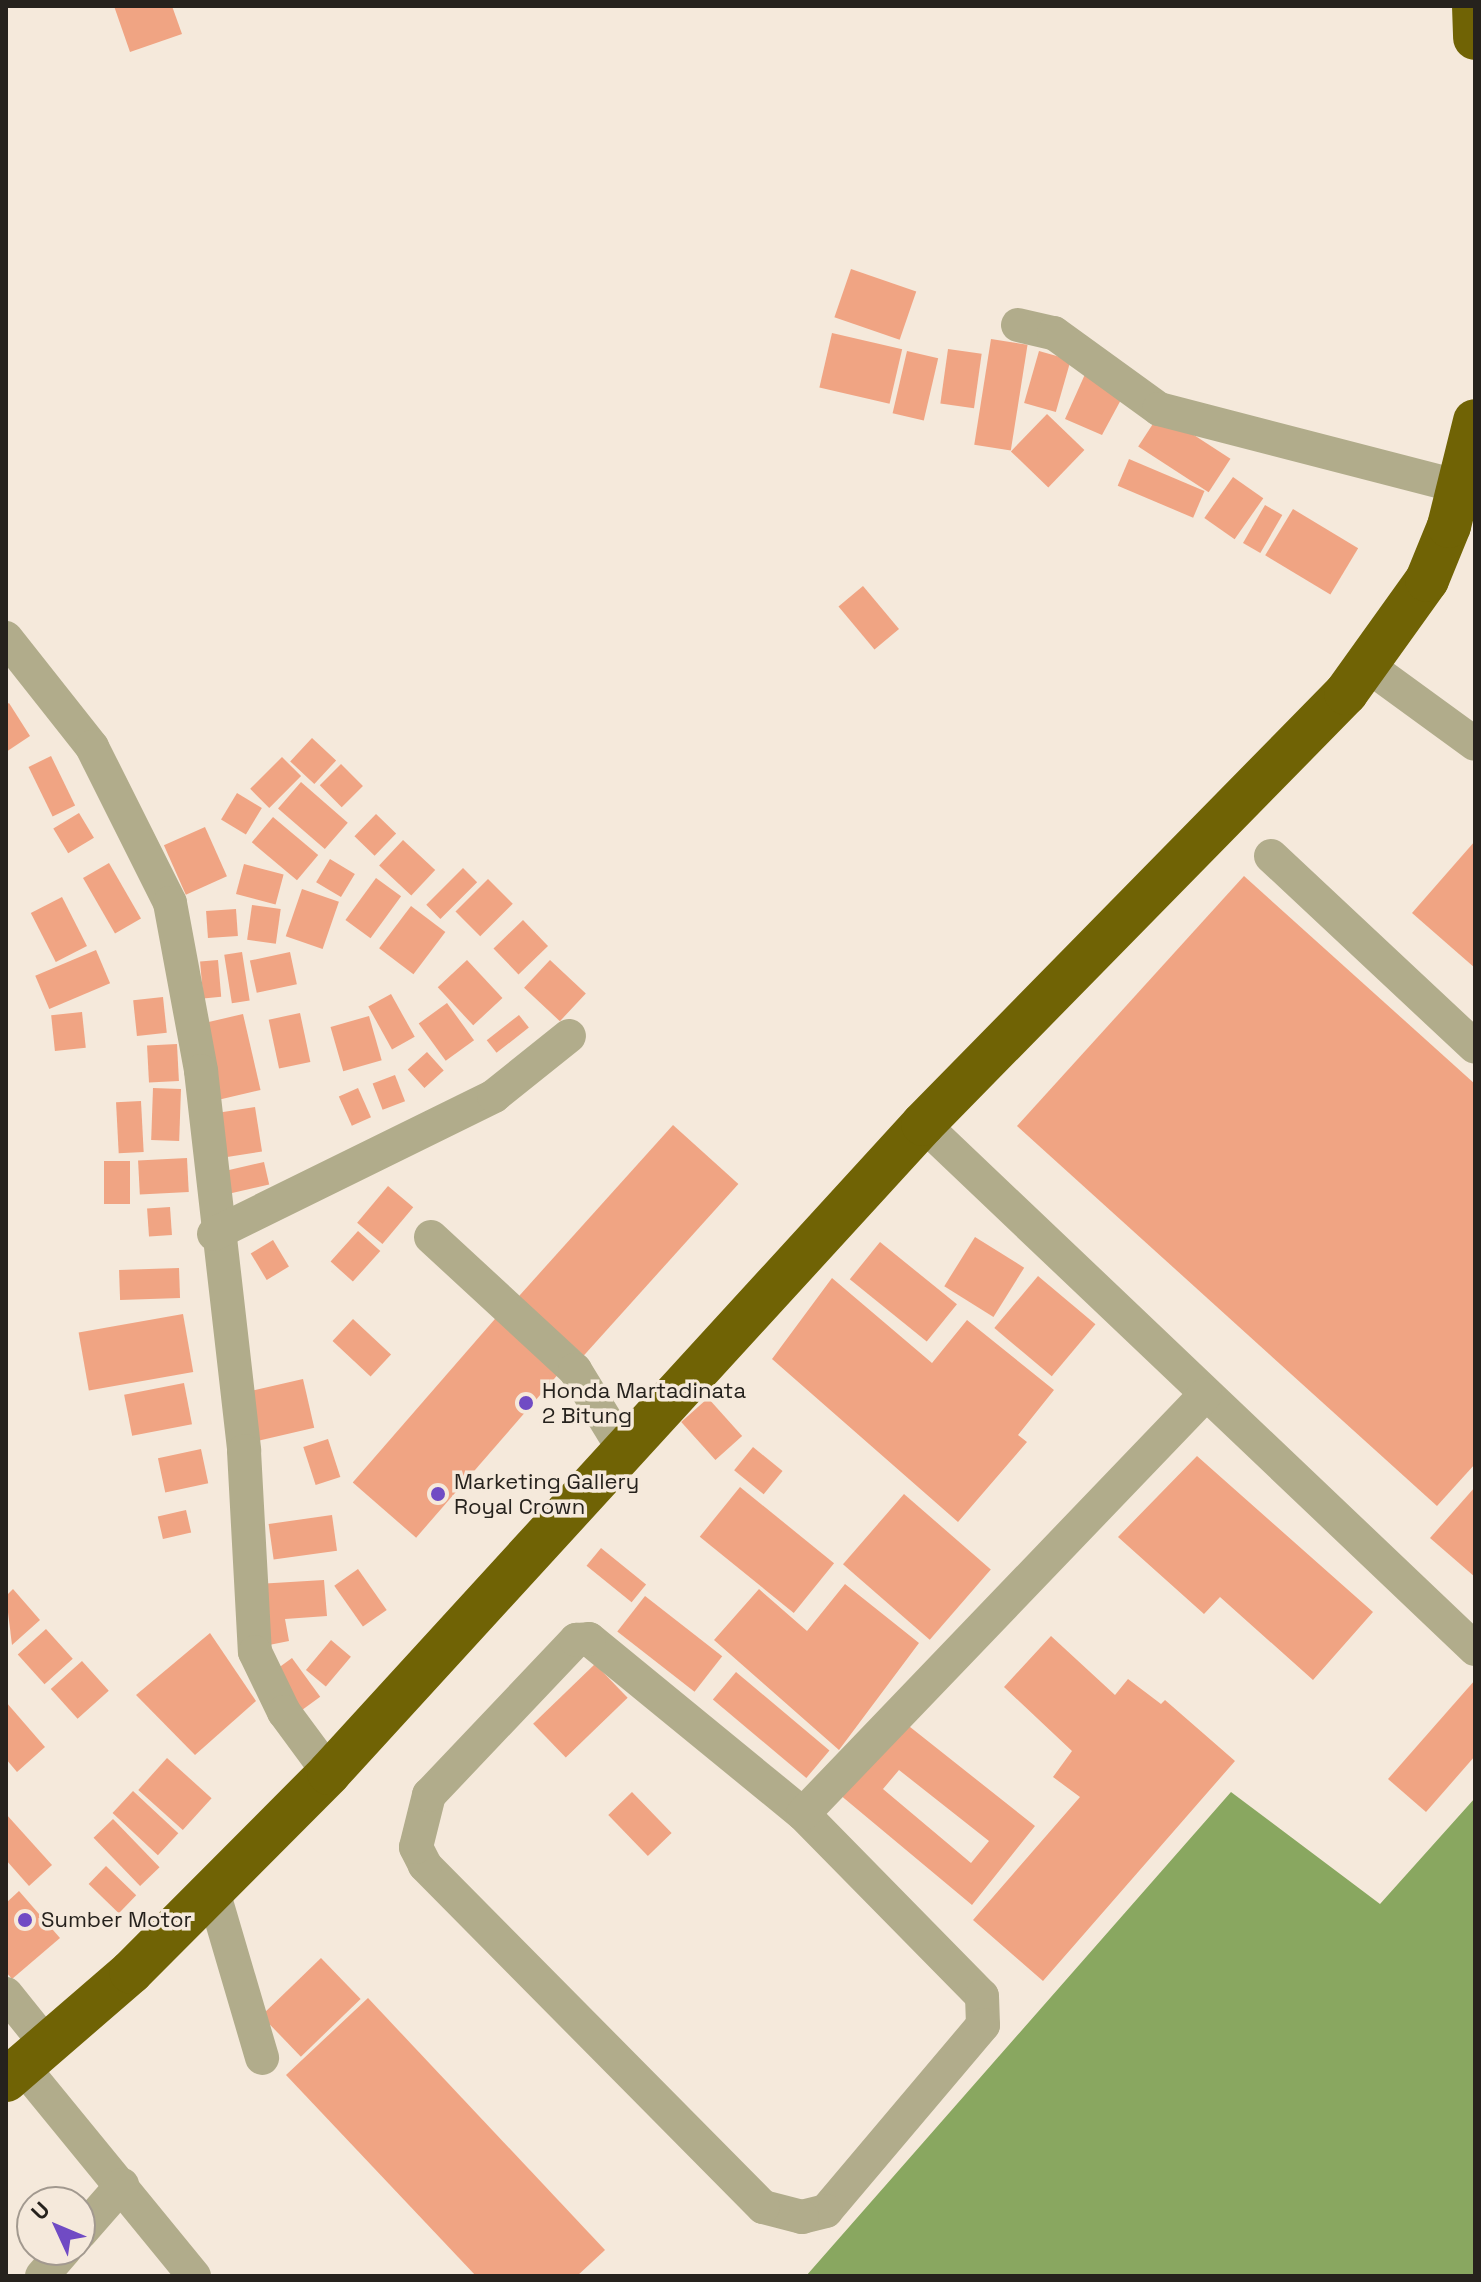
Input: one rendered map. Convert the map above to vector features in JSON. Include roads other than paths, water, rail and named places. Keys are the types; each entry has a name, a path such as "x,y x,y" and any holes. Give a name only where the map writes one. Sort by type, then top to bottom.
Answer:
{"highway":[{"path":"1474,6 1475,38"},
{"path":"25,2064 213,1891 329,1773 923,1124 1368,666 1427,580 1461,487 1475,421"}],"street":[{"path":"1018,325 1054,333 1159,409 1461,487"},
{"path":"6,638 92,747 170,903 201,1071 214,1234 244,1451 255,1652 284,1712 329,1773"},
{"path":"1368,666 1475,744"},
{"path":"1271,856 1475,1047"},
{"path":"214,1234 494,1096 569,1036"},
{"path":"923,1124 1475,1649"},
{"path":"431,1237 575,1370 625,1452"},
{"path":"803,1814 1205,1395"},
{"path":"589,1639 803,1814 964,1972 982,1996 983,2025 843,2198 802,2217 763,2207 425,1865 416,1847 429,1795 576,1640 589,1639"},
{"path":"213,1891 262,2058"},
{"path":"6,1994 25,2064 194,2276"},
{"path":"96,2215 122,2185"}],"place":[{"name":"Honda Martadinata 2 Bitung","path":"526,1403"},
{"name":"Marketing Gallery Royal Crown","path":"438,1494"},
{"name":"Sumber Motor","path":"25,1920"}]}
